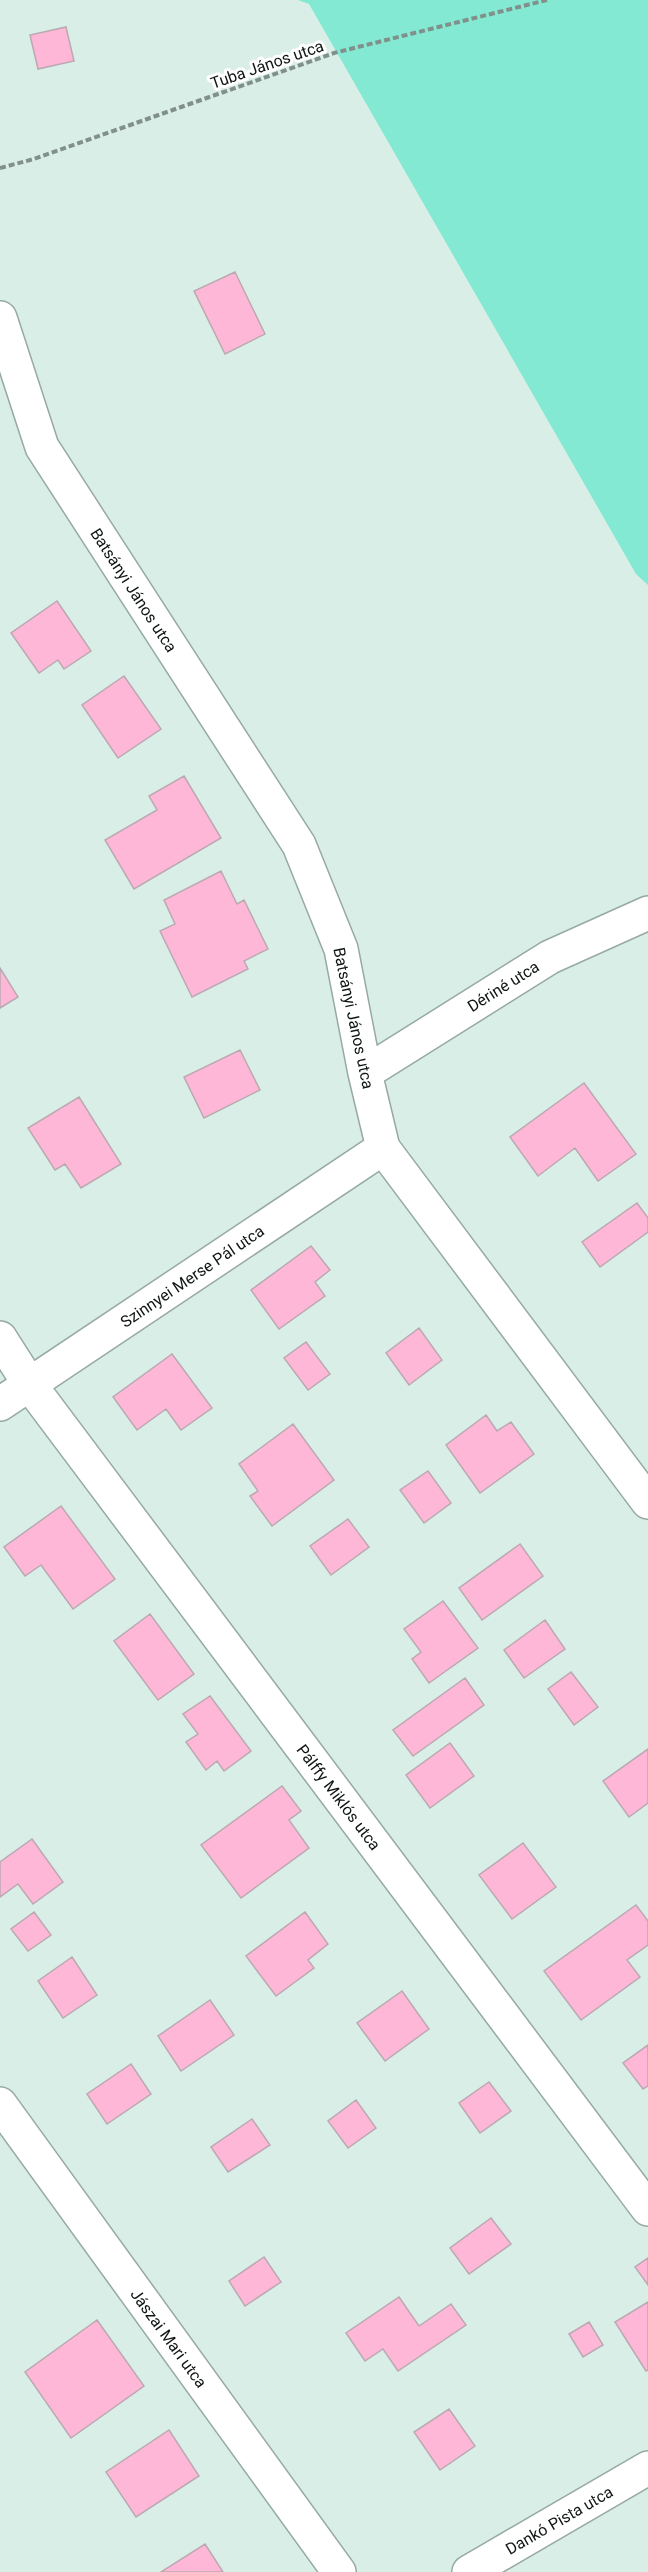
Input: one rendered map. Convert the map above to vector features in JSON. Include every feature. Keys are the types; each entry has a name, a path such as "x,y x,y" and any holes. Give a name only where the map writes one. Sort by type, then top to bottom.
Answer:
{"street":[{"name":"Batsányi János utca","path":"0,318 42,447 299,845 341,949 365,1073 383,1148 648,1502"},
{"name":"Dériné utca","path":"365,1073 550,957 648,913"},
{"name":"Szinnyei Merse Pál utca","path":"0,1404 383,1148"},
{"name":"Pálffy Miklós utca","path":"0,1338 30,1385 648,2209"},
{"name":"Jászai Mari utca","path":"0,2104 339,2572"},
{"name":"Dankó Pista utca","path":"469,2572 648,2468"}],"path":[{"name":"Tuba János utca","path":"0,168 34,159 334,53 547,0"}],"green space":[{"path":"298,0 648,0 648,585 636,574 309,4"}],"building":[{"path":"66,27 74,61 38,69 30,35"},
{"path":"235,272 265,334 225,354 194,291"},
{"path":"57,601 91,651 64,669 58,660 39,673 11,633"},
{"path":"124,676 161,729 118,758 82,705"},
{"path":"184,776 221,838 134,889 105,840 157,810 149,796"},
{"path":"221,871 237,904 244,900 268,949 244,961 248,969 192,997 160,931 175,924 164,900"},
{"path":"0,968 18,997 0,1008"},
{"path":"240,1050 260,1090 204,1118 184,1077"},
{"path":"584,1083 636,1154 598,1181 575,1148 538,1176 510,1137"},
{"path":"79,1097 121,1164 81,1188 65,1164 55,1170 28,1128"},
{"path":"637,1203 648,1218 648,1232 600,1267 582,1242"},
{"path":"311,1246 330,1270 315,1282 325,1296 279,1329 251,1290"},
{"path":"419,1328 442,1360 409,1385 386,1353"},
{"path":"306,1342 330,1374 308,1390 284,1358"},
{"path":"172,1354 212,1408 181,1430 166,1409 137,1430 113,1397"},
{"path":"486,1415 497,1431 511,1422 534,1454 480,1493 446,1445"},
{"path":"293,1424 334,1480 272,1526 250,1496 258,1491 239,1464"},
{"path":"428,1471 451,1503 424,1523 400,1490"},
{"path":"61,1506 115,1579 73,1609 41,1565 25,1576 4,1547"},
{"path":"348,1519 369,1547 331,1575 310,1546"},
{"path":"520,1544 543,1576 482,1620 459,1588"},
{"path":"443,1601 478,1648 429,1683 412,1659 421,1652 404,1629"},
{"path":"150,1614 194,1674 158,1700 114,1641"},
{"path":"545,1620 565,1649 524,1678 504,1650"},
{"path":"571,1672 598,1707 574,1725 548,1689"},
{"path":"465,1678 484,1705 413,1756 393,1730"},
{"path":"210,1696 251,1751 224,1771 217,1761 206,1770 186,1742 198,1734 183,1714"},
{"path":"450,1743 474,1776 430,1808 406,1775"},
{"path":"648,1749 648,1803 629,1817 603,1781"},
{"path":"282,1786 301,1811 289,1820 309,1848 241,1898 201,1845"},
{"path":"32,1839 63,1882 33,1904 18,1884 0,1897 0,1862"},
{"path":"523,1843 556,1887 512,1919 479,1875"},
{"path":"636,1905 648,1921 648,1945 627,1960 640,1977 581,2020 544,1971"},
{"path":"34,1912 51,1935 28,1951 11,1929"},
{"path":"305,1912 328,1944 308,1960 314,1968 276,1996 246,1956"},
{"path":"72,1957 97,1995 63,2018 38,1981"},
{"path":"402,1991 429,2029 385,2061 357,2023"},
{"path":"210,2000 234,2035 181,2071 158,2036"},
{"path":"648,2045 648,2086 643,2089 623,2063"},
{"path":"131,2064 151,2094 107,2124 87,2094"},
{"path":"489,2082 511,2111 480,2133 459,2103"},
{"path":"356,2100 376,2128 348,2148 328,2121"},
{"path":"252,2119 270,2145 228,2172 211,2147"},
{"path":"491,2218 511,2244 469,2274 450,2248"},
{"path":"264,2257 281,2282 245,2306 229,2281"},
{"path":"648,2258 648,2285 635,2267"},
{"path":"399,2297 419,2326 451,2304 466,2325 398,2371 383,2349 365,2361 346,2333"},
{"path":"648,2302 648,2370 646,2371 615,2322"},
{"path":"97,2320 144,2386 71,2438 25,2372"},
{"path":"589,2322 603,2345 583,2357 569,2334"},
{"path":"449,2409 475,2446 440,2470 414,2432"},
{"path":"169,2430 199,2476 136,2517 106,2472"},
{"path":"205,2544 223,2572 161,2572"}]}
